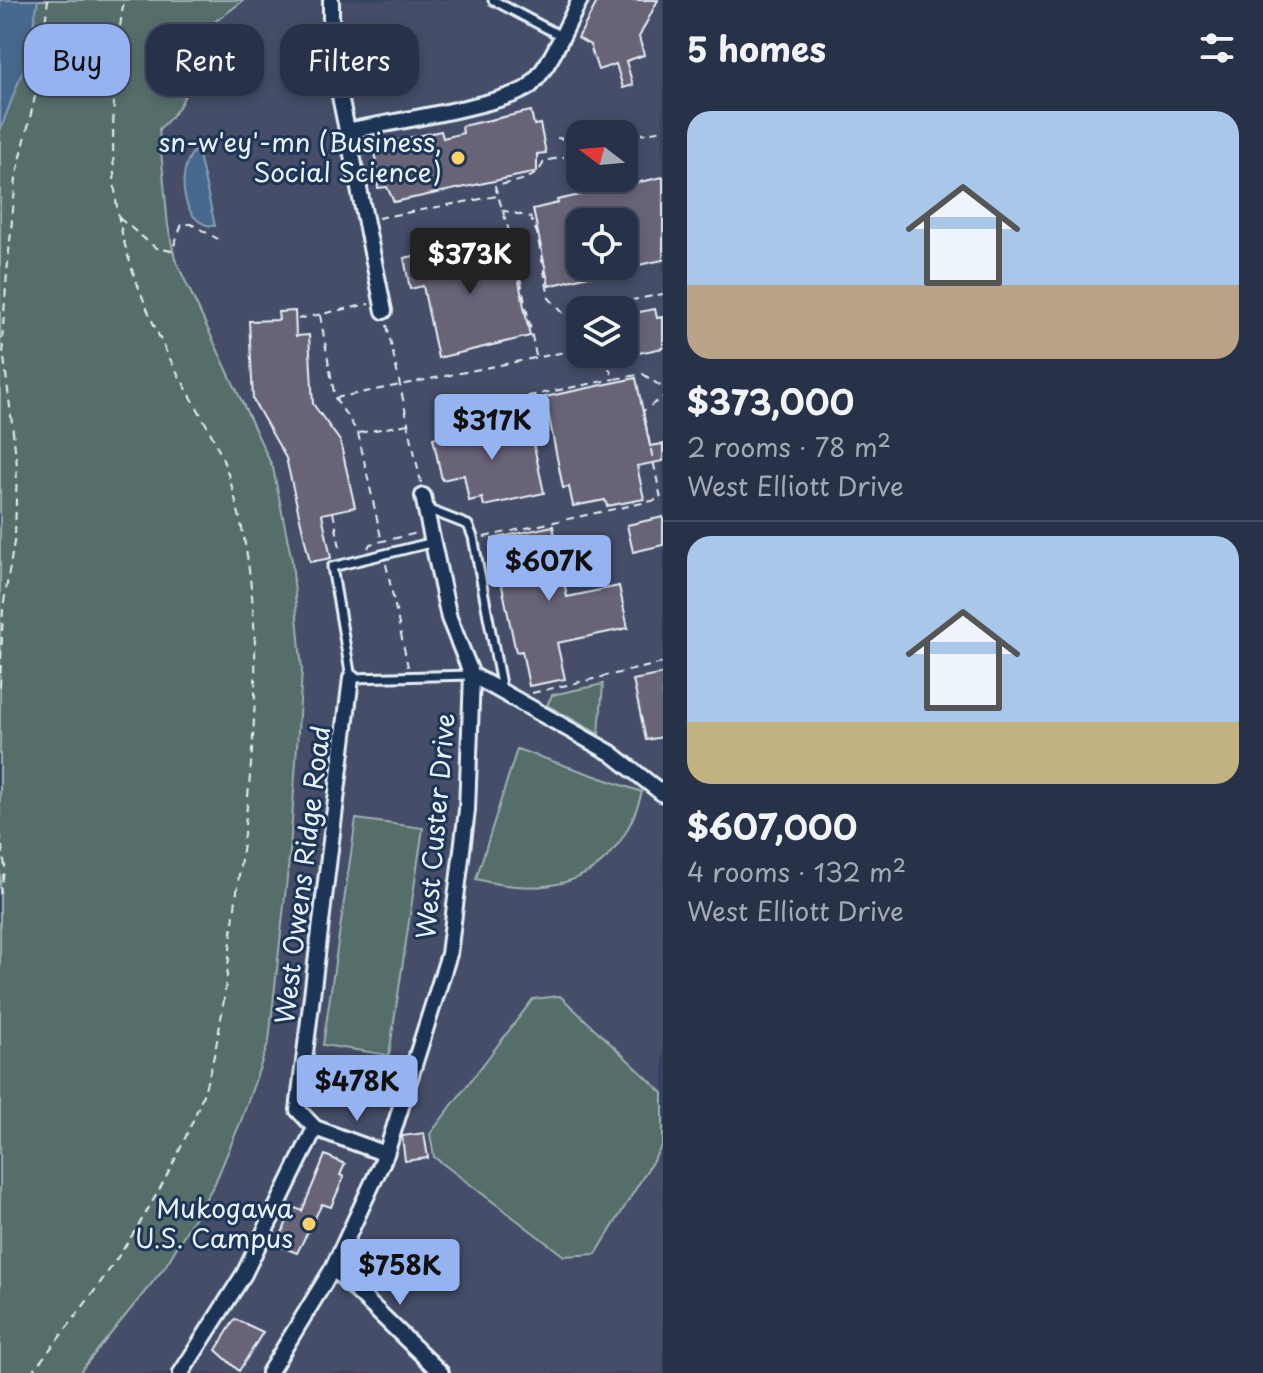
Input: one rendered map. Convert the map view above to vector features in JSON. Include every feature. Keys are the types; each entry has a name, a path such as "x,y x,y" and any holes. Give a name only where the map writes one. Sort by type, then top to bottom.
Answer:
{"street":[{"path":"331,0 331,52 383,305"},
{"path":"347,131 499,98 529,88 580,0"},
{"path":"425,502 449,618 472,675 611,753 663,794"},
{"name":"West Custer Drive","path":"269,1373 333,1268 386,1154 449,954 467,810 472,675"},
{"name":"West Owens Ridge Road","path":"315,1128 298,1110 351,678"},
{"path":"181,1373 244,1274 315,1128 386,1154"},
{"path":"333,1268 441,1373"}],"lane":[{"path":"493,0 561,36"},
{"path":"425,502 468,525 473,537 505,694"},
{"path":"434,542 332,567 351,678 472,675"}],"path":[{"path":"0,687 3,608 15,536 17,465 2,341 16,178 37,88 48,0"},
{"path":"31,1372 115,1265 173,1161 198,1107 225,997 251,762 256,615 249,556 232,484 215,440 163,345 132,268 118,217 114,168 124,0"},
{"path":"638,134 663,130"},
{"path":"557,138 566,139"},
{"path":"536,356 514,247 495,186 530,178 542,168 544,161 566,157"},
{"path":"365,221 497,196"},
{"path":"500,210 530,217 537,233 549,298 566,316"},
{"path":"118,217 156,248 172,251 182,224 191,224 218,239"},
{"path":"638,299 663,294"},
{"path":"298,319 383,305 425,502"},
{"path":"320,315 335,398 358,433 382,542"},
{"path":"335,398 566,351"},
{"path":"609,368 614,379"},
{"path":"514,399 643,374 663,388"},
{"path":"482,537 661,499 643,411 663,397"},
{"path":"358,433 409,424"},
{"path":"333,512 342,555"},
{"path":"367,550 370,544 421,532"},
{"path":"386,564 409,677"},
{"path":"505,694 546,691 663,663"},
{"path":"0,832 5,867 0,893"}],"shaded area":[{"path":"0,0 38,0 34,24 24,24 24,67 0,131"},
{"path":"244,0 663,0 663,1373 39,1373 135,185 168,96 264,96 264,24 212,24"},
{"path":"195,150 198,151 215,226 204,224 188,208 185,170"}],"green space":[{"path":"6,0 244,0 212,24 146,24 146,96 184,96 178,109 159,129 168,226 175,259 273,468 292,561 302,671 290,851 269,1041 215,1183 165,1267 79,1373 0,1373 0,30"},
{"path":"603,684 599,734 547,705 552,695"},
{"path":"517,749 642,792 618,845 601,863 581,876 559,884 534,887 476,879"},
{"path":"356,819 423,828 389,1055 323,1045"},
{"path":"560,996 663,1093 663,1144 596,1254 564,1256 434,1157 430,1134 533,999"}],"building":[{"path":"598,0 658,0 639,37 644,55 626,61 633,85 623,88 616,64 598,70 590,45 578,38"},
{"name":"sn-w'ey'-mn (Business, Social Science)","path":"531,111 534,125 540,124 546,153 537,154 537,172 394,202 387,187 378,188 375,145 441,131 443,138 463,133 462,126"},
{"path":"663,177 663,260 638,265 638,208 566,208 566,280 573,280 549,286 533,209 594,192 638,192 638,182"},
{"path":"501,238 504,254 513,252 530,336 438,358 423,286 410,289 404,258"},
{"path":"655,309 657,318 663,317 663,348 638,353 638,312"},
{"path":"295,311 296,336 309,335 313,404 340,441 355,507 322,514 331,558 310,562 286,458 253,400 249,321 279,320 278,312"},
{"path":"636,378 650,446 663,444 663,461 637,466 644,499 607,506 605,500 573,506 569,487 563,488 545,397"},
{"path":"528,418 544,493 484,506 482,498 469,501 464,475 442,480 433,438"},
{"path":"663,517 663,545 633,552 627,525"},
{"path":"553,526 567,597 619,586 628,628 557,643 565,679 529,686 522,651 516,652 492,539"},
{"path":"663,674 663,737 646,740 633,680"},
{"path":"424,1133 428,1158 405,1161 402,1136"},
{"path":"325,1155 345,1164 340,1175 344,1177 331,1207 322,1204 297,1253 277,1245 293,1207 302,1211"},
{"path":"235,1319 263,1332 239,1371 216,1350"}],"place":[{"name":"sn-w'ey'-mn (Business, Social Science)","path":"458,158"},
{"name":"Mukogawa U.S. Campus","path":"309,1224"}]}
